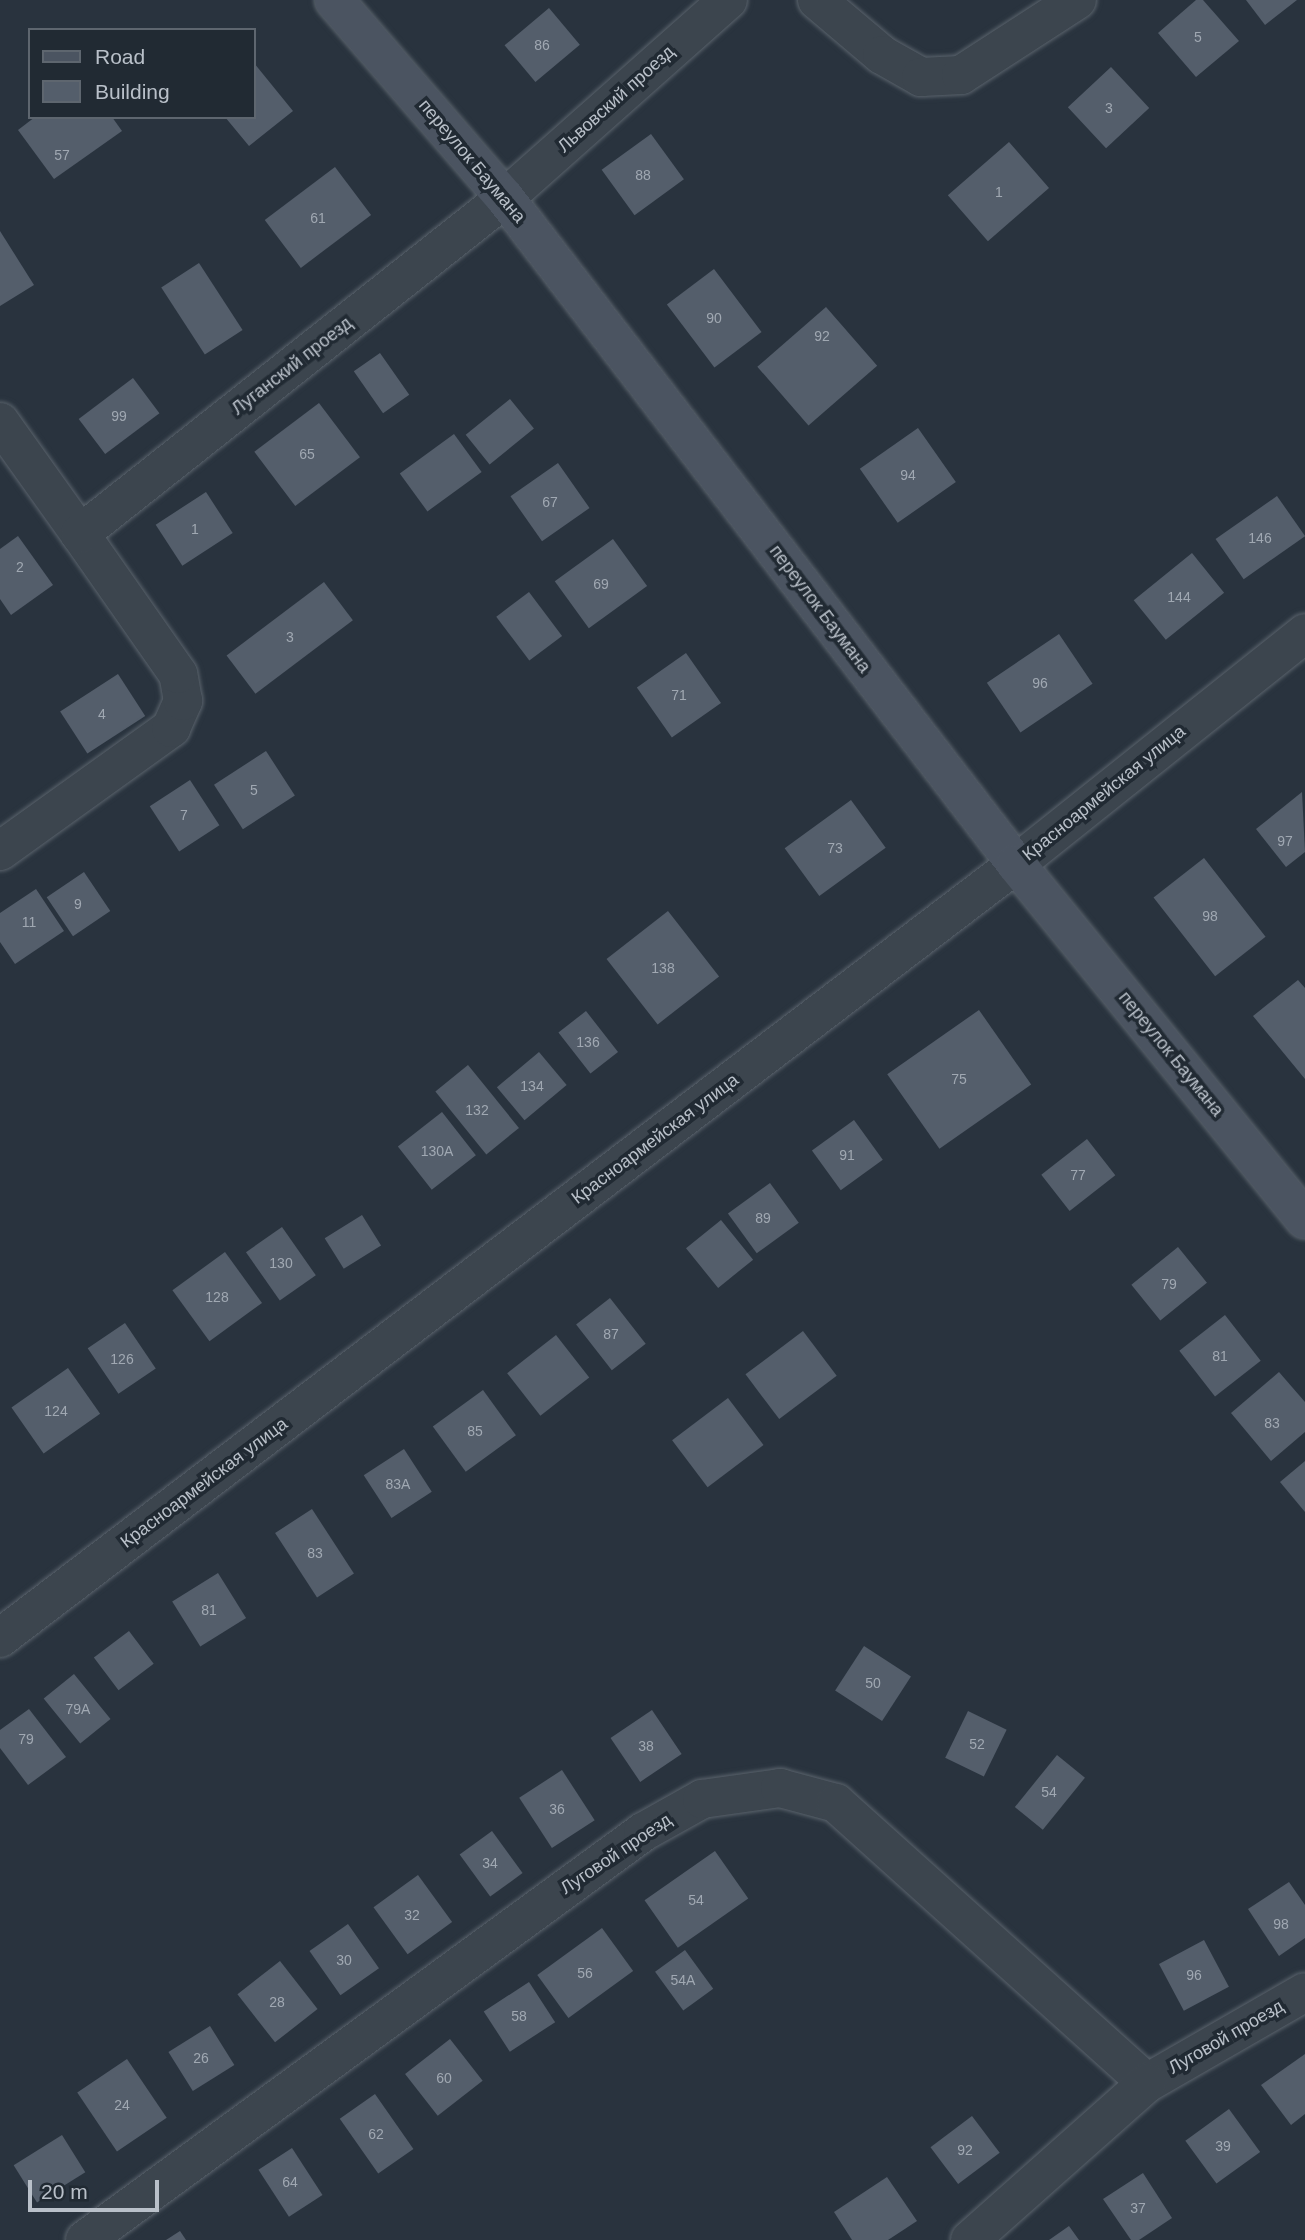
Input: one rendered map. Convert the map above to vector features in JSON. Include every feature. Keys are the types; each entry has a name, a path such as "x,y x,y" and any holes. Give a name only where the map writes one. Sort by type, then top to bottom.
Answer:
{"street":[{"name":"переулок Баумана","path":"334,0 505,198 1016,864 1305,1219"},
{"name":"Львовский проезд","path":"505,198 728,0"},
{"path":"817,0 882,55 921,77 961,75 1076,0"},
{"name":"Луганский проезд","path":"80,534 505,198"},
{"path":"0,422 178,674 183,701 172,728 0,851"},
{"name":"Красноармейская улица","path":"0,1638 1016,864 1305,633"},
{"name":"Луговой проезд","path":"85,2240 643,1832 702,1799 780,1788 836,1803 1147,2083"},
{"name":"Луговой проезд","path":"970,2240 1147,2083 1305,1992"}],"building":[{"path":"1196,0 1203,0 1239,41 1196,77 1158,33"},
{"path":"1246,0 1297,0 1265,25"},
{"path":"549,8 580,45 535,82 505,45"},
{"path":"256,65 293,111 249,146 227,119 256,119"},
{"path":"1111,67 1149,108 1106,148 1068,107"},
{"path":"32,119 113,119 122,131 54,179 18,130"},
{"path":"651,134 684,179 635,215 602,170"},
{"path":"1009,142 1049,188 988,241 948,195"},
{"path":"335,167 371,215 301,268 265,220"},
{"path":"0,231 34,285 0,306"},
{"path":"199,263 243,330 205,355 161,288"},
{"path":"714,269 762,332 714,368 667,305"},
{"path":"826,307 877,366 808,426 757,367"},
{"path":"380,353 409,395 383,413 354,371"},
{"path":"133,378 159,413 105,454 79,419"},
{"path":"510,399 534,429 490,464 466,435"},
{"path":"319,403 360,457 295,506 254,452"},
{"path":"918,428 956,482 898,523 860,469"},
{"path":"454,434 482,472 427,511 400,473"},
{"path":"558,463 590,508 542,541 510,496"},
{"path":"206,492 233,533 182,566 156,525"},
{"path":"1277,496 1305,536 1244,579 1216,539"},
{"path":"18,536 53,585 11,615 0,599 0,549"},
{"path":"613,539 647,586 589,628 555,581"},
{"path":"1192,553 1224,593 1166,640 1134,600"},
{"path":"324,582 353,620 255,694 227,655"},
{"path":"529,592 562,636 529,661 496,617"},
{"path":"1059,634 1093,684 1020,732 987,683"},
{"path":"686,653 721,703 672,737 637,687"},
{"path":"118,674 145,716 87,754 60,712"},
{"path":"266,751 295,795 243,829 214,785"},
{"path":"190,780 219,825 179,851 150,806"},
{"path":"1302,792 1305,852 1286,867 1256,829"},
{"path":"851,800 886,848 819,896 785,848"},
{"path":"1204,858 1266,937 1215,976 1154,897"},
{"path":"84,872 110,911 73,936 47,897"},
{"path":"36,889 64,931 15,964 0,942 0,913"},
{"path":"668,911 719,976 658,1024 607,959"},
{"path":"1298,980 1305,988 1305,1079 1253,1016"},
{"path":"979,1010 1031,1085 939,1149 887,1074"},
{"path":"586,1011 618,1052 590,1074 558,1033"},
{"path":"539,1052 567,1085 525,1120 497,1087"},
{"path":"468,1065 519,1128 486,1154 435,1091"},
{"path":"442,1112 476,1155 432,1190 398,1146"},
{"path":"854,1120 883,1160 841,1190 812,1151"},
{"path":"1087,1139 1115,1175 1070,1211 1041,1175"},
{"path":"770,1183 799,1223 757,1253 728,1214"},
{"path":"362,1215 381,1246 344,1269 325,1238"},
{"path":"721,1220 753,1260 718,1288 686,1248"},
{"path":"282,1227 316,1275 280,1301 246,1252"},
{"path":"1178,1247 1207,1283 1160,1321 1131,1285"},
{"path":"225,1252 262,1303 209,1341 172,1290"},
{"path":"610,1298 646,1344 612,1370 576,1324"},
{"path":"1225,1315 1261,1361 1215,1396 1179,1351"},
{"path":"125,1323 156,1369 118,1394 88,1348"},
{"path":"803,1331 837,1376 779,1419 745,1374"},
{"path":"556,1335 589,1378 540,1416 507,1373"},
{"path":"68,1368 100,1414 44,1453 11,1408"},
{"path":"1279,1372 1305,1402 1305,1432 1271,1461 1231,1413"},
{"path":"483,1390 516,1435 466,1472 433,1426"},
{"path":"728,1398 764,1445 708,1487 672,1440"},
{"path":"404,1449 432,1492 392,1518 364,1475"},
{"path":"1305,1461 1305,1512 1280,1482"},
{"path":"312,1509 354,1574 317,1598 275,1533"},
{"path":"218,1573 246,1618 200,1647 172,1602"},
{"path":"129,1631 154,1664 119,1690 94,1657"},
{"path":"864,1646 911,1676 882,1721 835,1690"},
{"path":"74,1674 111,1719 80,1744 44,1699"},
{"path":"29,1709 66,1757 28,1785 0,1748 0,1730"},
{"path":"652,1710 682,1754 640,1782 611,1738"},
{"path":"968,1711 1007,1730 984,1777 945,1758"},
{"path":"1057,1755 1085,1778 1043,1830 1015,1807"},
{"path":"562,1770 595,1820 552,1848 519,1798"},
{"path":"492,1831 523,1873 490,1897 460,1855"},
{"path":"715,1851 748,1899 678,1948 645,1900"},
{"path":"418,1875 452,1922 408,1954 374,1907"},
{"path":"1289,1882 1305,1905 1305,1938 1279,1956 1248,1909"},
{"path":"348,1924 379,1968 340,1995 309,1951"},
{"path":"602,1928 633,1971 568,2018 537,1975"},
{"path":"1204,1940 1229,1987 1184,2011 1159,1964"},
{"path":"685,1950 713,1989 683,2011 655,1972"},
{"path":"280,1961 318,2009 275,2042 237,1994"},
{"path":"529,1982 555,2022 510,2052 484,2011"},
{"path":"210,2026 234,2065 193,2091 168,2052"},
{"path":"450,2039 483,2081 438,2116 405,2074"},
{"path":"1305,2054 1305,2114 1291,2125 1261,2085"},
{"path":"127,2059 167,2118 117,2151 77,2093"},
{"path":"375,2094 413,2149 378,2174 340,2119"},
{"path":"1229,2109 1260,2152 1216,2184 1185,2141"},
{"path":"972,2116 1000,2153 958,2184 930,2147"},
{"path":"62,2135 85,2172 37,2203 14,2165"},
{"path":"292,2148 322,2195 289,2217 258,2170"},
{"path":"1143,2173 1172,2218 1139,2240 1131,2240 1103,2199"},
{"path":"887,2177 917,2221 888,2240 852,2240 834,2212"},
{"path":"1069,2226 1079,2240 1049,2240"},
{"path":"180,2231 186,2240 166,2240"}]}
